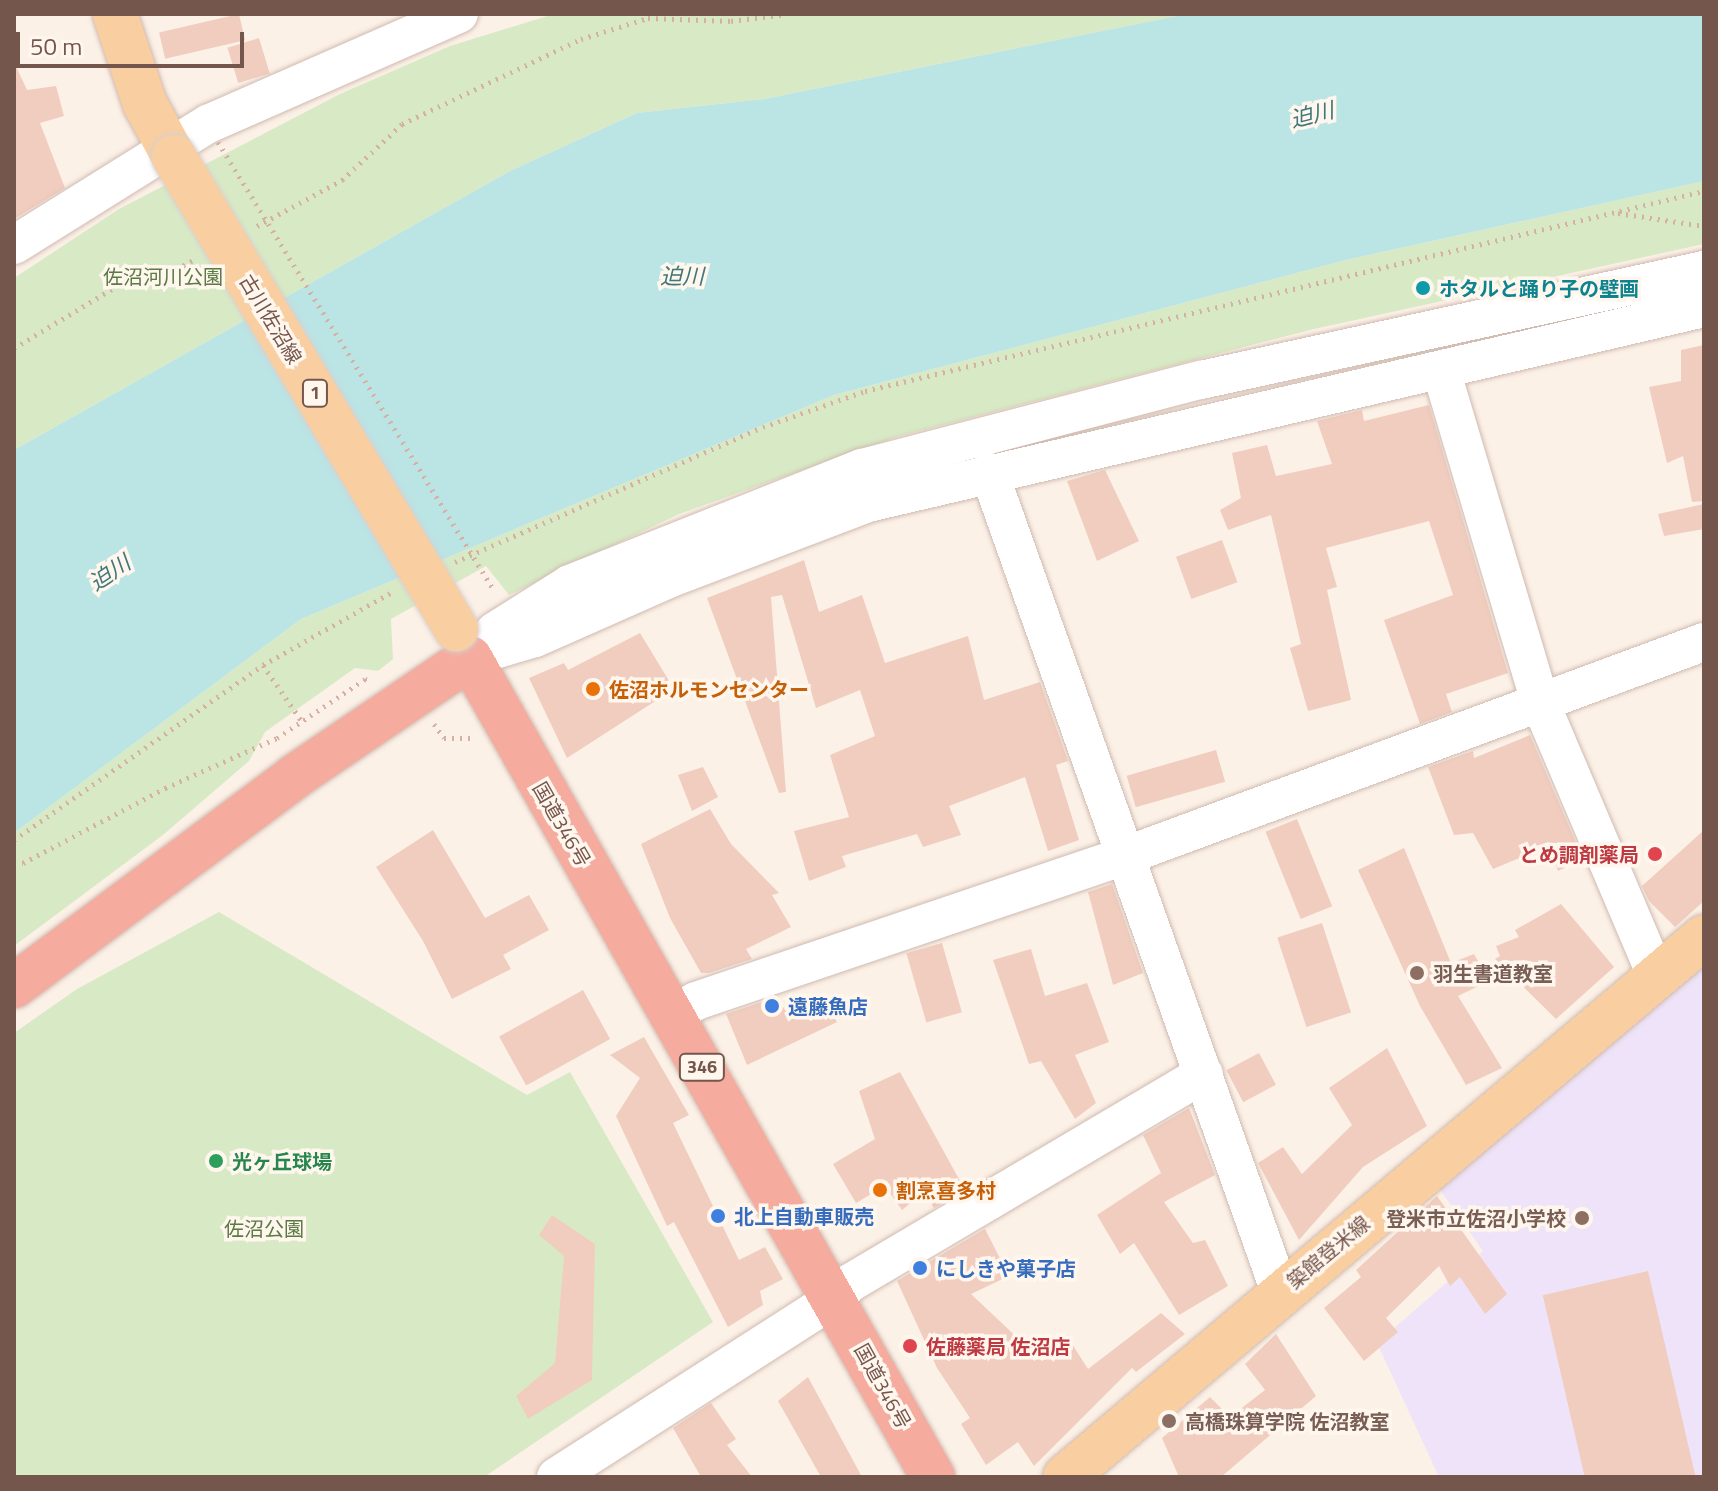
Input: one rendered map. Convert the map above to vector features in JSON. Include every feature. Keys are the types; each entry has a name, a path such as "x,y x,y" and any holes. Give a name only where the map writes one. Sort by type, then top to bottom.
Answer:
{"highway":[{"path":"14,986 294,777 463,643"},
{"name":"国道346号","path":"463,643 835,1298 933,1477"}],"main road":[{"name":"古川佐沼線","path":"115,14 130,68 171,152 463,643"},
{"name":"築館登米線","path":"1065,1477 1280,1292 1704,937"}],"street":[{"path":"14,245 171,152 459,14"},
{"path":"463,643 495,631 570,584 862,468 1216,376 1704,270"},
{"path":"463,643 535,638 671,578 868,503 989,472 1704,308"},
{"path":"1441,370 1540,702 1650,961 1660,974"},
{"path":"989,472 1122,857 1204,1074 1280,1292"},
{"path":"671,1014 696,1001 1122,857 1704,642"},
{"path":"556,1477 835,1298 850,1283 1204,1074"}],"path":[{"path":"249,230 342,180 402,124 581,39 648,18 731,21 787,14"},
{"path":"218,142 493,589"},
{"path":"492,545 763,427 865,391 1704,191"},
{"path":"1613,212 1704,226"},
{"path":"14,348 125,281 169,273 209,252"},
{"path":"14,840 263,665 372,602"},
{"path":"263,665 301,720"},
{"path":"14,862 23,863 165,788 277,738 365,679 380,684"}],"shaded area":[{"name":"登米市立佐沼小学校","path":"1704,964 1704,1477 1439,1477 1377,1343 1483,1251 1436,1184"}],"green space":[{"name":"佐沼河川公園","path":"554,14 1187,14 764,99 637,113 510,171 14,450 14,278 119,209 340,94 450,46"},
{"path":"1704,181 1704,244 1314,329 896,437 679,514 509,595 486,566 391,619 393,659 378,671 355,668 265,732 249,761 163,835 14,946 14,833 301,619 834,395 1346,260"},
{"name":"佐沼公園","path":"219,912 527,1095 570,1072 713,1322 484,1477 14,1477 14,1033 77,989"}],"water":[{"name":"迫川","path":"1187,14 1704,14 1704,181 1346,260 834,395 301,619 14,833 14,450 510,171 637,113 764,99"}],"building":[{"path":"239,14 245,40 165,59 159,32"},
{"path":"259,38 270,73 238,83 227,48"},
{"path":"14,62 27,90 56,86 64,116 40,123 65,188 14,219"},
{"path":"1704,345 1704,501 1692,502 1683,456 1667,463 1649,387 1681,381 1681,350"},
{"path":"1429,405 1508,673 1446,694 1452,712 1420,724 1384,620 1453,595 1429,521 1326,548 1337,587 1327,590 1351,700 1308,711 1290,648 1301,644 1271,515 1228,530 1220,510 1241,498 1232,453 1267,445 1276,476 1332,464 1317,421 1362,410 1364,421"},
{"path":"1105,470 1139,541 1097,561 1067,481"},
{"path":"1704,504 1704,529 1664,536 1658,514"},
{"path":"1222,540 1237,582 1191,599 1176,557"},
{"path":"804,560 819,612 862,595 885,663 968,636 984,700 1040,682 1068,761 1056,765 1079,840 1048,851 1025,777 949,806 961,835 923,847 917,834 842,856 846,867 809,881 794,831 849,817 830,755 875,736 860,690 816,708 782,595 771,597 786,792 779,793 707,598"},
{"path":"640,633 674,689 567,758 529,678 564,663 568,670"},
{"path":"1530,735 1583,859 1558,871 1548,846 1493,869 1473,833 1454,835 1428,767 1473,751 1474,758"},
{"path":"1216,750 1225,782 1136,807 1127,776"},
{"path":"703,767 718,797 692,811 678,775"},
{"path":"710,809 731,844 779,893 772,895 791,927 746,949 752,959 701,973 670,918 641,844"},
{"path":"1297,819 1332,906 1301,919 1265,832"},
{"path":"433,830 485,918 529,895 549,930 503,955 511,969 452,999 423,941 376,867"},
{"path":"1704,830 1704,901 1675,927 1649,901 1642,886"},
{"path":"1404,848 1451,963 1474,954 1489,981 1458,996 1502,1068 1466,1085 1420,1006 1358,870"},
{"path":"1112,884 1143,973 1113,985 1088,892"},
{"path":"1561,904 1614,967 1556,1019 1495,959 1500,956 1496,946 1519,937 1515,930"},
{"path":"1322,923 1351,1012 1306,1027 1277,938"},
{"path":"942,943 962,1012 926,1022 906,953"},
{"path":"1031,949 1045,996 1087,983 1109,1042 1075,1055 1096,1103 1075,1119 1041,1061 1029,1064 993,960"},
{"path":"583,990 610,1039 526,1086 499,1037"},
{"path":"821,996 837,1022 747,1065 726,1014 777,997 785,1010"},
{"path":"644,1037 689,1115 673,1123 739,1260 765,1247 783,1279 760,1291 763,1305 728,1327 674,1222 667,1226 616,1116 640,1078 610,1055"},
{"path":"1387,1048 1427,1126 1363,1167 1299,1240 1258,1163 1283,1147 1302,1174 1352,1125 1329,1088"},
{"path":"1259,1053 1276,1085 1243,1102 1226,1070"},
{"path":"900,1072 965,1190 934,1208 924,1192 902,1210 885,1186 856,1203 833,1164 875,1139 859,1091"},
{"path":"1189,1108 1215,1175 1164,1202 1193,1243 1205,1240 1228,1286 1179,1315 1134,1243 1120,1254 1097,1215 1161,1173 1143,1135"},
{"path":"1437,1196 1507,1294 1485,1314 1460,1277 1450,1286 1439,1266 1386,1318 1398,1332 1364,1361 1324,1308 1361,1277 1356,1270"},
{"path":"552,1215 595,1244 592,1380 528,1419 516,1396 555,1363 564,1256 539,1235"},
{"path":"985,1229 1009,1276 971,1294 1042,1361 1072,1344 1088,1369 1161,1313 1185,1334 1136,1372 1132,1368 1034,1466 1018,1442 986,1465 961,1424 970,1418 937,1368 897,1281"},
{"path":"1648,1271 1695,1477 1585,1477 1543,1295"},
{"path":"1276,1334 1316,1396 1221,1477 1179,1477 1162,1438 1210,1397 1230,1417 1265,1390 1245,1364"},
{"path":"808,1377 862,1477 821,1477 778,1401"},
{"path":"711,1403 736,1439 727,1445 752,1477 701,1477 673,1428"}],"place":[{"name":"ホタルと踊り子の壁画","path":"1423,288"},
{"name":"佐沼ホルモンセンター","path":"593,689"},
{"name":"とめ調剤薬局","path":"1655,854"},
{"name":"羽生書道教室","path":"1417,973"},
{"name":"遠藤魚店","path":"772,1006"},
{"name":"光ヶ丘球場","path":"216,1161"},
{"name":"割烹喜多村","path":"880,1190"},
{"name":"北上自動車販売","path":"718,1216"},
{"name":"登米市立佐沼小学校","path":"1582,1218"},
{"name":"にしきや菓子店","path":"920,1268"},
{"name":"佐藤薬局 佐沼店","path":"910,1346"},
{"name":"高橋珠算学院 佐沼教室","path":"1169,1421"}]}
